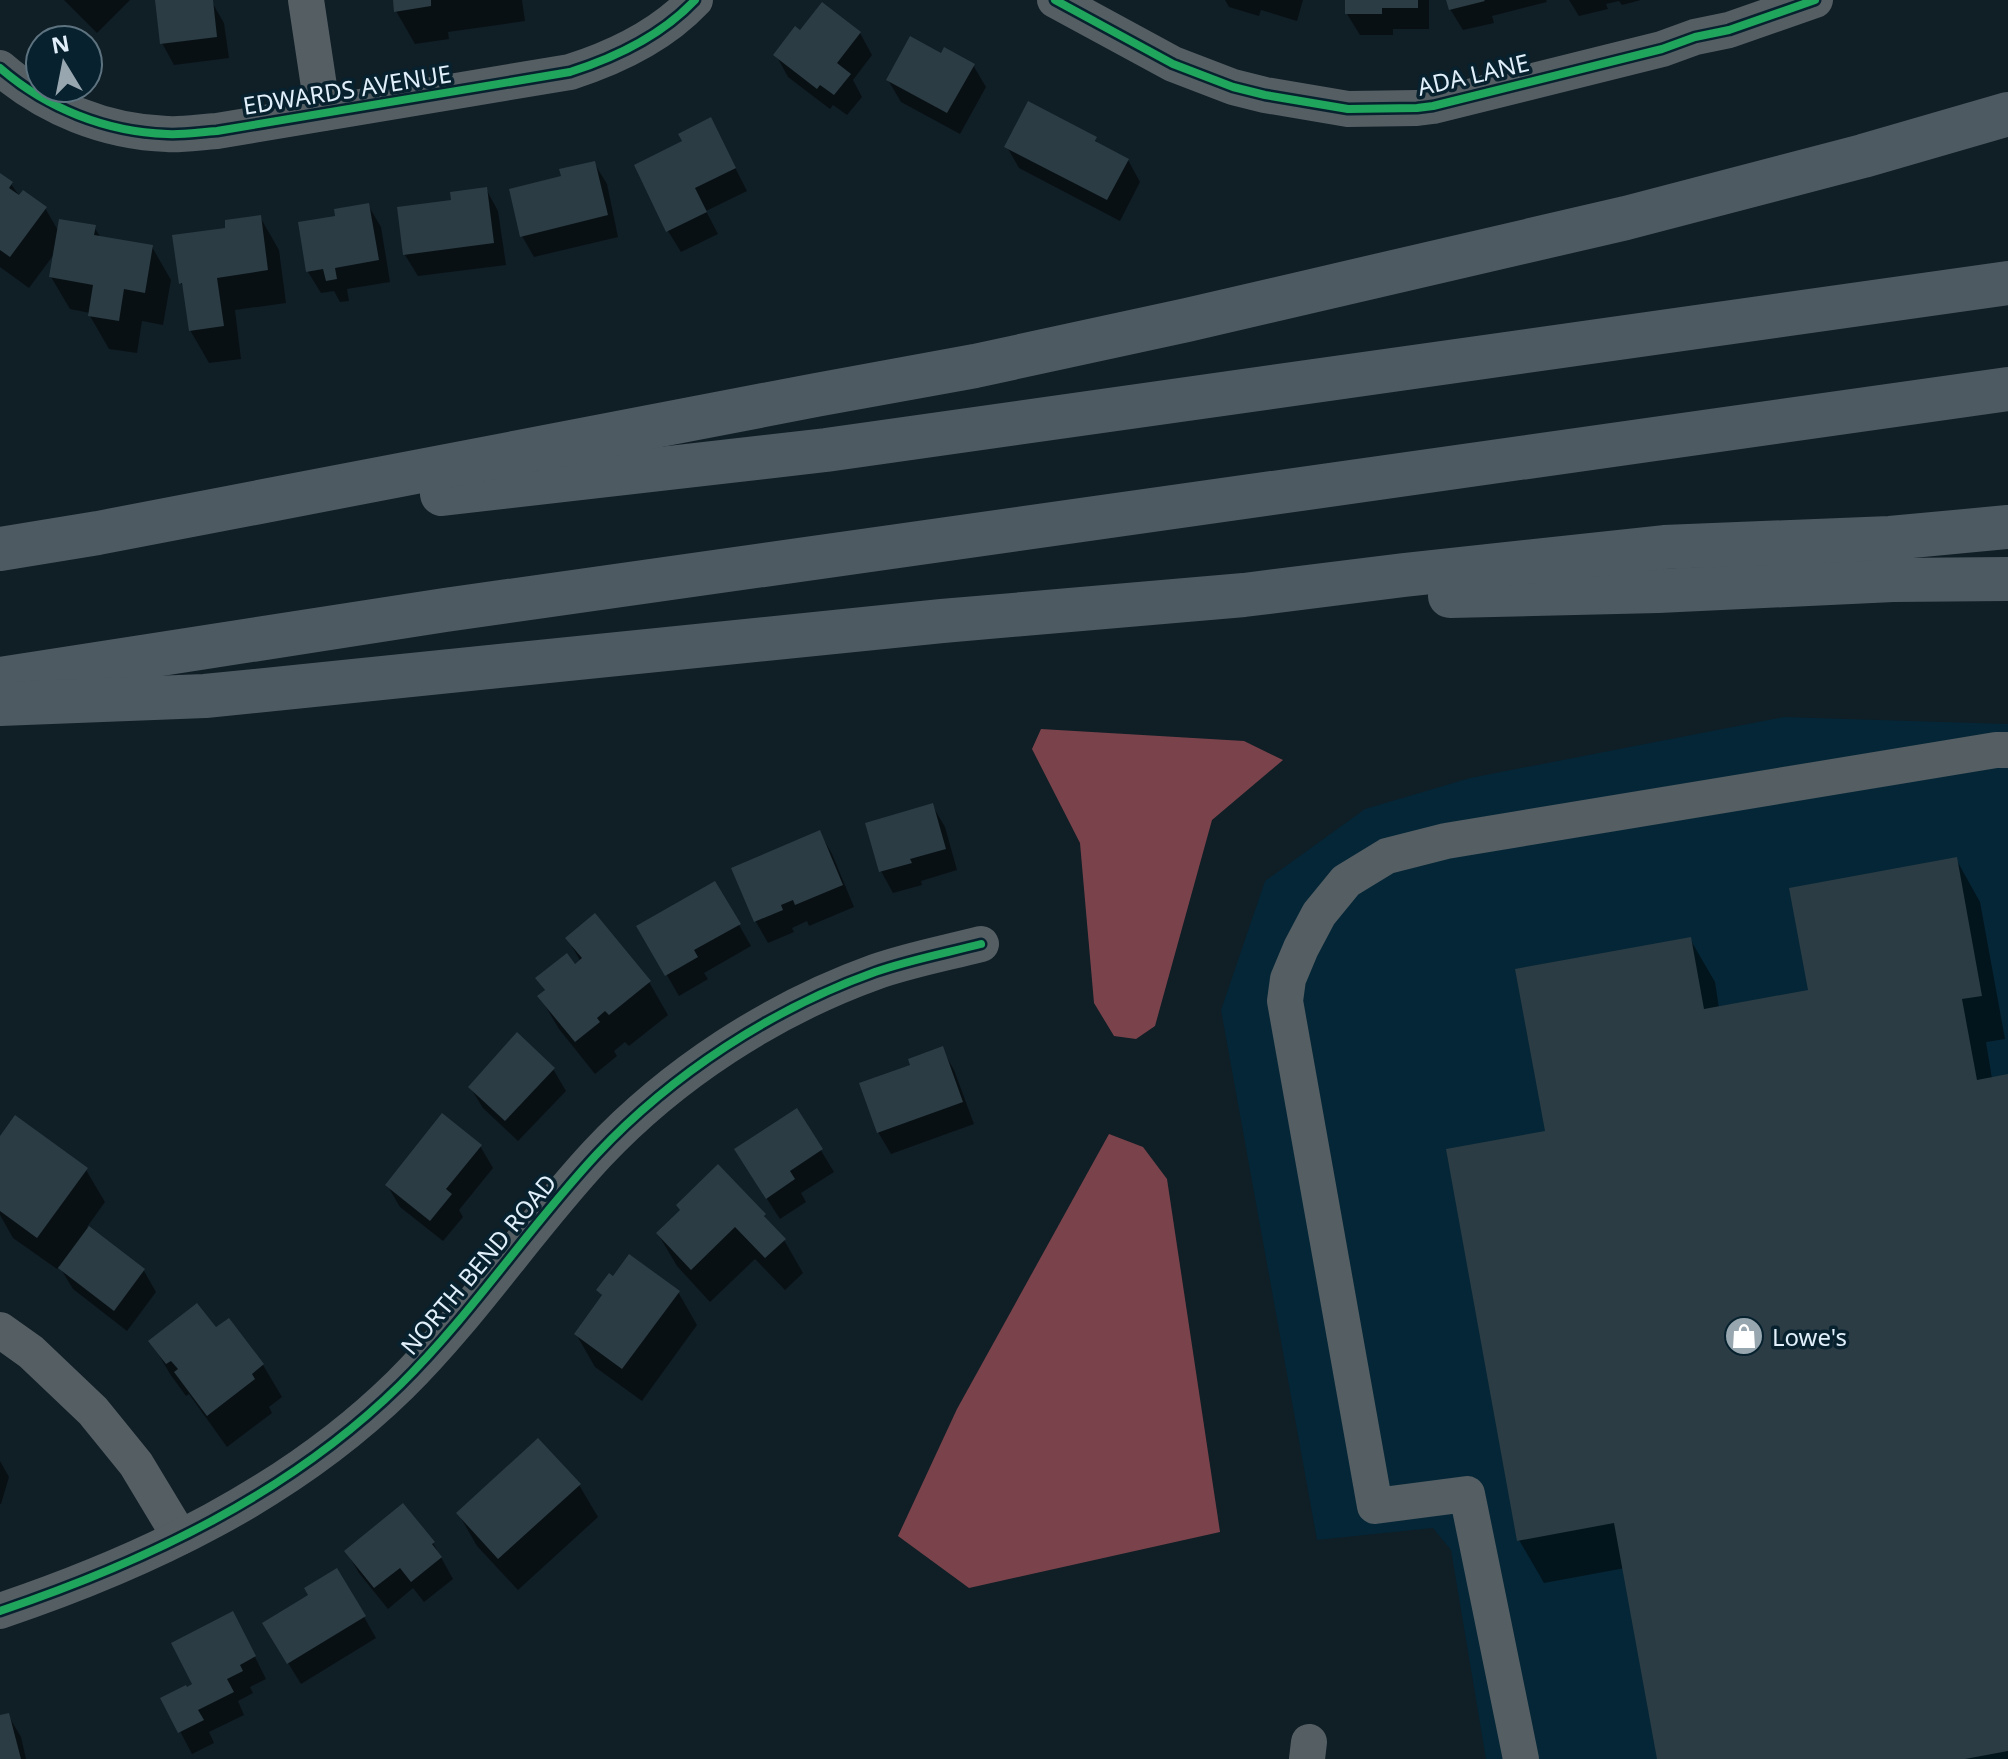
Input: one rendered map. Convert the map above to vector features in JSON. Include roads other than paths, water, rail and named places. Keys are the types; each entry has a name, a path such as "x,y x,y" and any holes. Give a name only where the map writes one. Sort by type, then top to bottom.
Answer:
{"highway":[{"path":"0,549 975,366 1641,214 1863,156 2008,114"},
{"path":"98,533 826,450 2008,283"},
{"path":"0,679 445,610 2008,389"},
{"path":"0,704 205,696 926,622 1244,595 1664,547 1890,538 2008,527"},
{"path":"1244,595 1407,597 1658,591 1893,580 2008,579"}],"street":[{"path":"306,0 323,113"},
{"name":"EDWARDS AVENUE","path":"0,68 31,92 62,110 112,126 164,134 217,131 570,72 601,61 660,29 695,0"},
{"name":"ADA LANE","path":"1055,0 1173,64 1210,79 1265,95 1348,109 1376,109 1433,106 1662,49 1815,0"},
{"path":"1521,1759 1467,1494 1375,1506 1285,1001 1288,979 1301,948 1319,914 1346,881 1387,856 1446,841 2006,760"},
{"name":"NORTH BEND ROAD","path":"0,1611 62,1590 180,1537 254,1498 309,1460 400,1385 490,1284 598,1153 699,1064 785,1012 831,990 878,971 981,944"},
{"path":"0,1330 31,1352 93,1411 136,1464 180,1537"}],"place":[{"name":"Lowe's","path":"1744,1336"}]}
